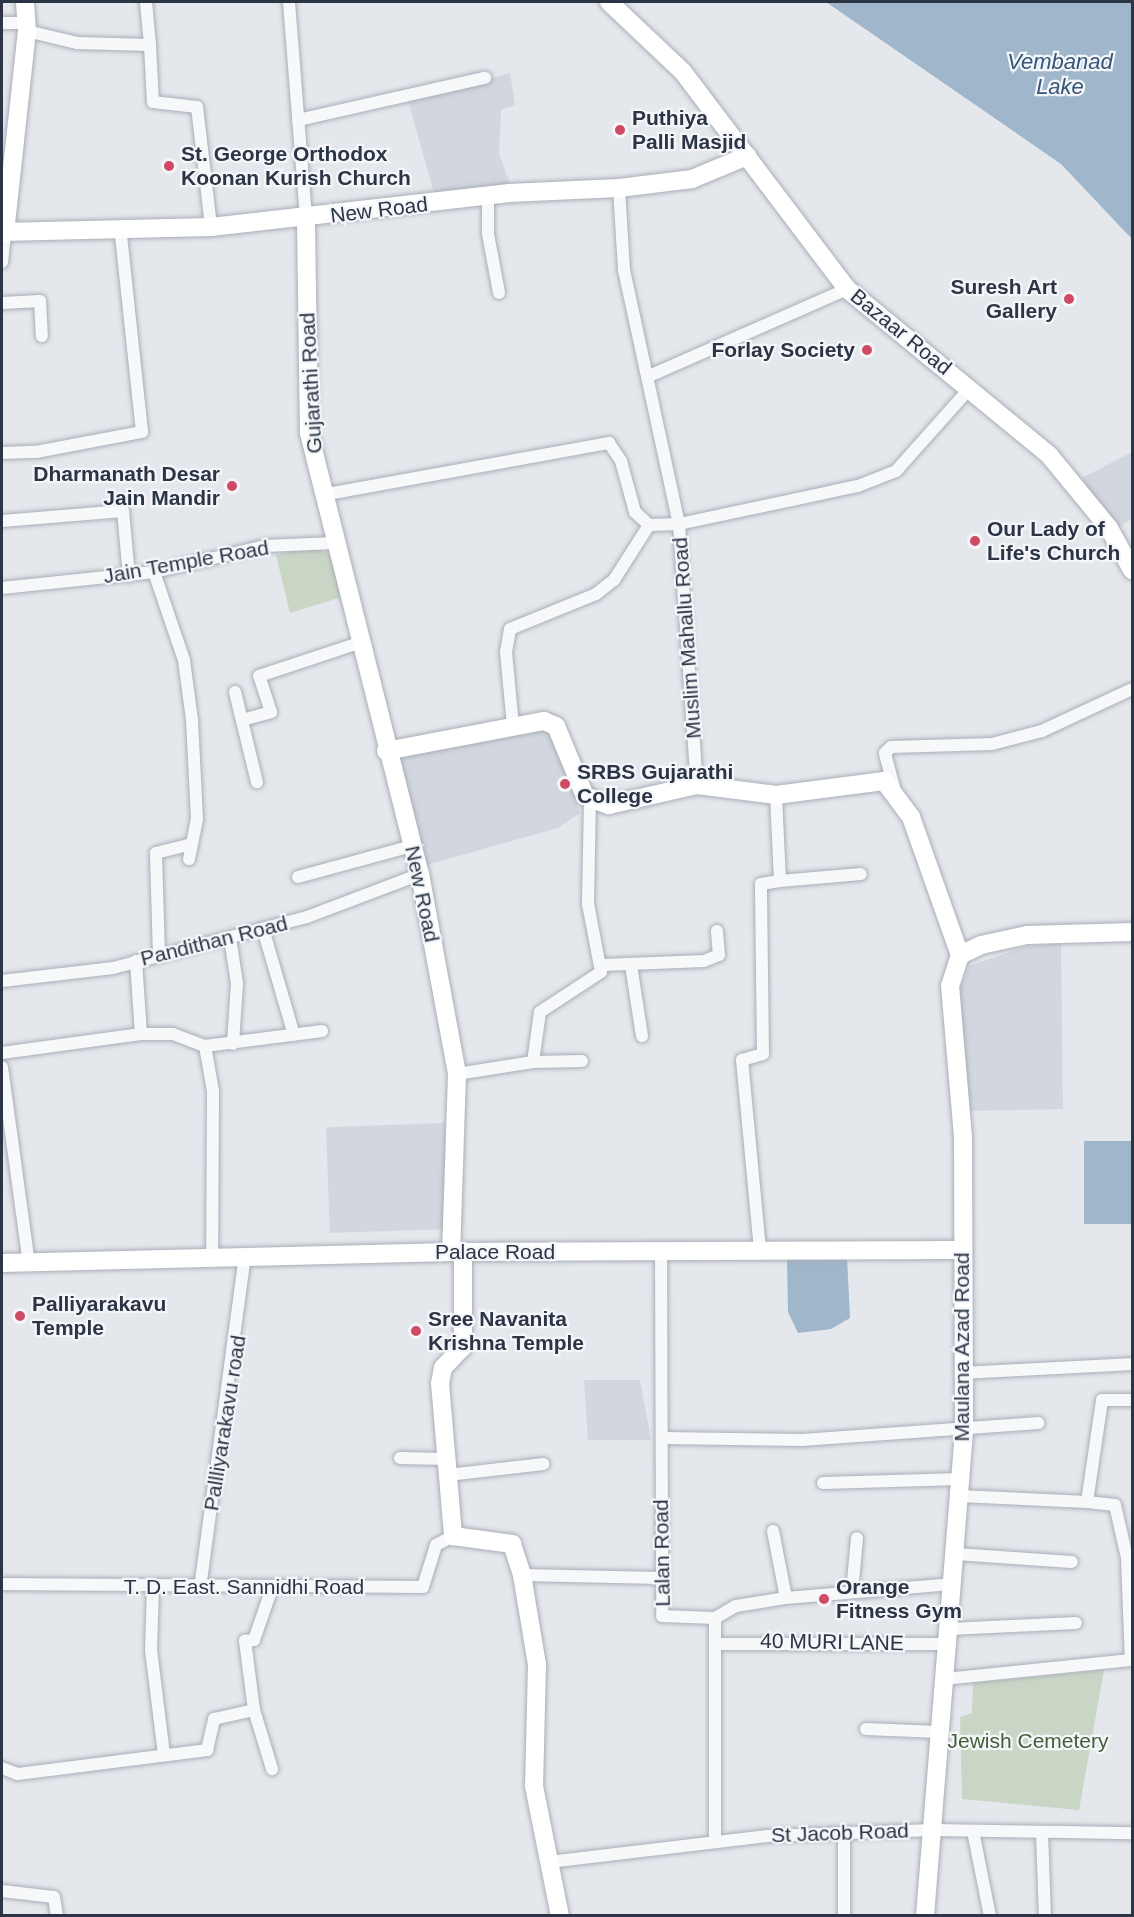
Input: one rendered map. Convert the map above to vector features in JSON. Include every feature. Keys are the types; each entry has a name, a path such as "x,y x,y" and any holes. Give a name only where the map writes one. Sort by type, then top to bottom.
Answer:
{"street":[{"path":"2,262 3,232 26,27 25,2"},
{"path":"146,2 153,102 197,107 212,227"},
{"path":"290,2 306,220"},
{"name":"Bazaar Road","path":"609,2 683,72 847,289 1049,455 1109,528 1132,570"},
{"path":"2,23 26,27 77,44 150,45"},
{"path":"298,120 485,78"},
{"name":"New Road","path":"3,232 120,227 212,227 306,220 488,196 619,188 692,179 747,156"},
{"name":"Muslim Mahallu Road","path":"619,188 624,270 649,376 679,524 696,785"},
{"path":"488,196 488,234 499,293"},
{"name":"Gujarathi Road","path":"306,220 309,433 335,543"},
{"path":"2,453 36,452 142,432 120,227"},
{"path":"649,376 847,289"},
{"path":"2,303 40,301 42,336"},
{"path":"322,495 609,442 621,460 635,512 649,525 679,524 858,486 896,471 969,389"},
{"path":"2,521 123,511 129,576"},
{"path":"513,726 506,652 510,628 596,594 614,580 649,525"},
{"name":"New Road","path":"335,543 362,642 386,751 420,874 457,1074 457,1252 463,1347 442,1368 440,1383 453,1536"},
{"name":"Jain Temple Road","path":"2,588 129,576 265,546 335,543"},
{"path":"154,572 183,660 190,710 197,819 189,859"},
{"path":"242,720 271,712 259,676 362,642"},
{"path":"1132,689 1042,731 992,744 891,747 885,753 896,792 911,817 960,955 1027,935 1132,932"},
{"path":"235,692 257,782"},
{"path":"386,751 544,721 556,726 590,800 588,904 603,965 597,977 536,1017 533,1062"},
{"path":"590,800 609,806 696,785 776,795 870,780 884,781 896,792"},
{"path":"776,795 780,881"},
{"path":"159,956 156,853 191,844"},
{"path":"298,877 412,846"},
{"name":"Pandithan Road","path":"2,981 136,961 230,938 263,929 420,874"},
{"path":"760,1250 742,1060 763,1054 761,884 861,874"},
{"path":"263,929 294,1035"},
{"path":"603,965 704,961 718,955 717,931"},
{"path":"230,938 237,983 233,1044"},
{"name":"Maulana Azad Road","path":"925,1916 939,1732 954,1584 964,1431 961,1250 963,1137 950,986 960,955"},
{"path":"136,961 141,1034"},
{"path":"631,965 642,1036"},
{"path":"2,1053 141,1034 173,1034 205,1046 322,1031"},
{"path":"205,1046 213,1091 212,1258"},
{"path":"457,1074 533,1062 582,1061"},
{"path":"2,1067 29,1263"},
{"name":"Palace Road","path":"2,1263 457,1252 961,1250"},
{"name":"Lalan Road","path":"661,1251 660,1578 662,1616 715,1618"},
{"name":"Pallliyarakavu road","path":"200,1588 245,1257"},
{"path":"963,1373 1132,1364"},
{"path":"1087,1502 1102,1400 1132,1400"},
{"path":"662,1438 802,1440 901,1430 964,1431 1038,1423"},
{"path":"400,1458 448,1467 543,1464"},
{"path":"823,1483 960,1487 1115,1505 1126,1558 1132,1660 944,1679"},
{"path":"773,1531 786,1598"},
{"path":"453,1536 512,1544 522,1575 537,1665 534,1786 549,1862 555,1914"},
{"name":"T. D. East. Sannidhi Road","path":"2,1584 200,1588 423,1587 436,1545 453,1536"},
{"path":"852,1592 857,1539"},
{"path":"956,1554 1072,1562"},
{"path":"522,1575 660,1578"},
{"path":"715,1839 715,1618 736,1606 786,1598 954,1584"},
{"path":"153,1587 151,1650 164,1755"},
{"path":"272,1588 254,1640 245,1641 254,1710 272,1769"},
{"name":"40 MURI LANE","path":"715,1644 949,1636 1076,1623"},
{"path":"2,1768 18,1774 207,1750 214,1719 254,1710"},
{"path":"866,1728 939,1732"},
{"name":"St Jacob Road","path":"549,1862 715,1839 933,1830 1132,1833"},
{"path":"973,1831 990,1916"},
{"path":"1042,1832 1045,1916"},
{"path":"844,1833 844,1916"},
{"path":"2,1891 54,1897 57,1916"}],"shaded area":[{"path":"510,73 515,105 501,110 499,154 510,183 435,196 408,101"},
{"path":"1132,452 1132,519 1114,530 1082,478"},
{"path":"550,729 580,813 558,828 423,866 394,759"},
{"path":"1061,943 1063,1109 965,1111 960,989 969,966 1024,947"},
{"path":"445,1123 449,1229 330,1233 326,1127"},
{"path":"584,1380 640,1380 651,1440 588,1440"}],"green space":[{"path":"309,547 330,554 345,596 290,613 276,555"},
{"name":"Jewish Cemetery","path":"1104,1670 1079,1810 962,1799 960,1717 972,1713 973,1683"}],"water":[{"name":"Vembanad Lake","path":"826,2 1132,2 1132,239 1061,164"},
{"path":"1084,1141 1132,1141 1132,1224 1084,1224"},
{"path":"787,1257 847,1257 850,1318 831,1329 798,1333 788,1312"}],"place":[{"name":"Puthiya Palli Masjid","path":"620,130"},
{"name":"St. George Orthodox Koonan Kurish Church","path":"169,166"},
{"name":"Suresh Art Gallery","path":"1069,299"},
{"name":"Forlay Society","path":"867,350"},
{"name":"Dharmanath Desar Jain Mandir","path":"232,486"},
{"name":"Our Lady of Life's Church","path":"975,541"},
{"name":"SRBS Gujarathi College","path":"565,784"},
{"name":"Palliyarakavu Temple","path":"20,1316"},
{"name":"Sree Navanita Krishna Temple","path":"416,1331"},
{"name":"Orange Fitness Gym","path":"824,1599"}]}
